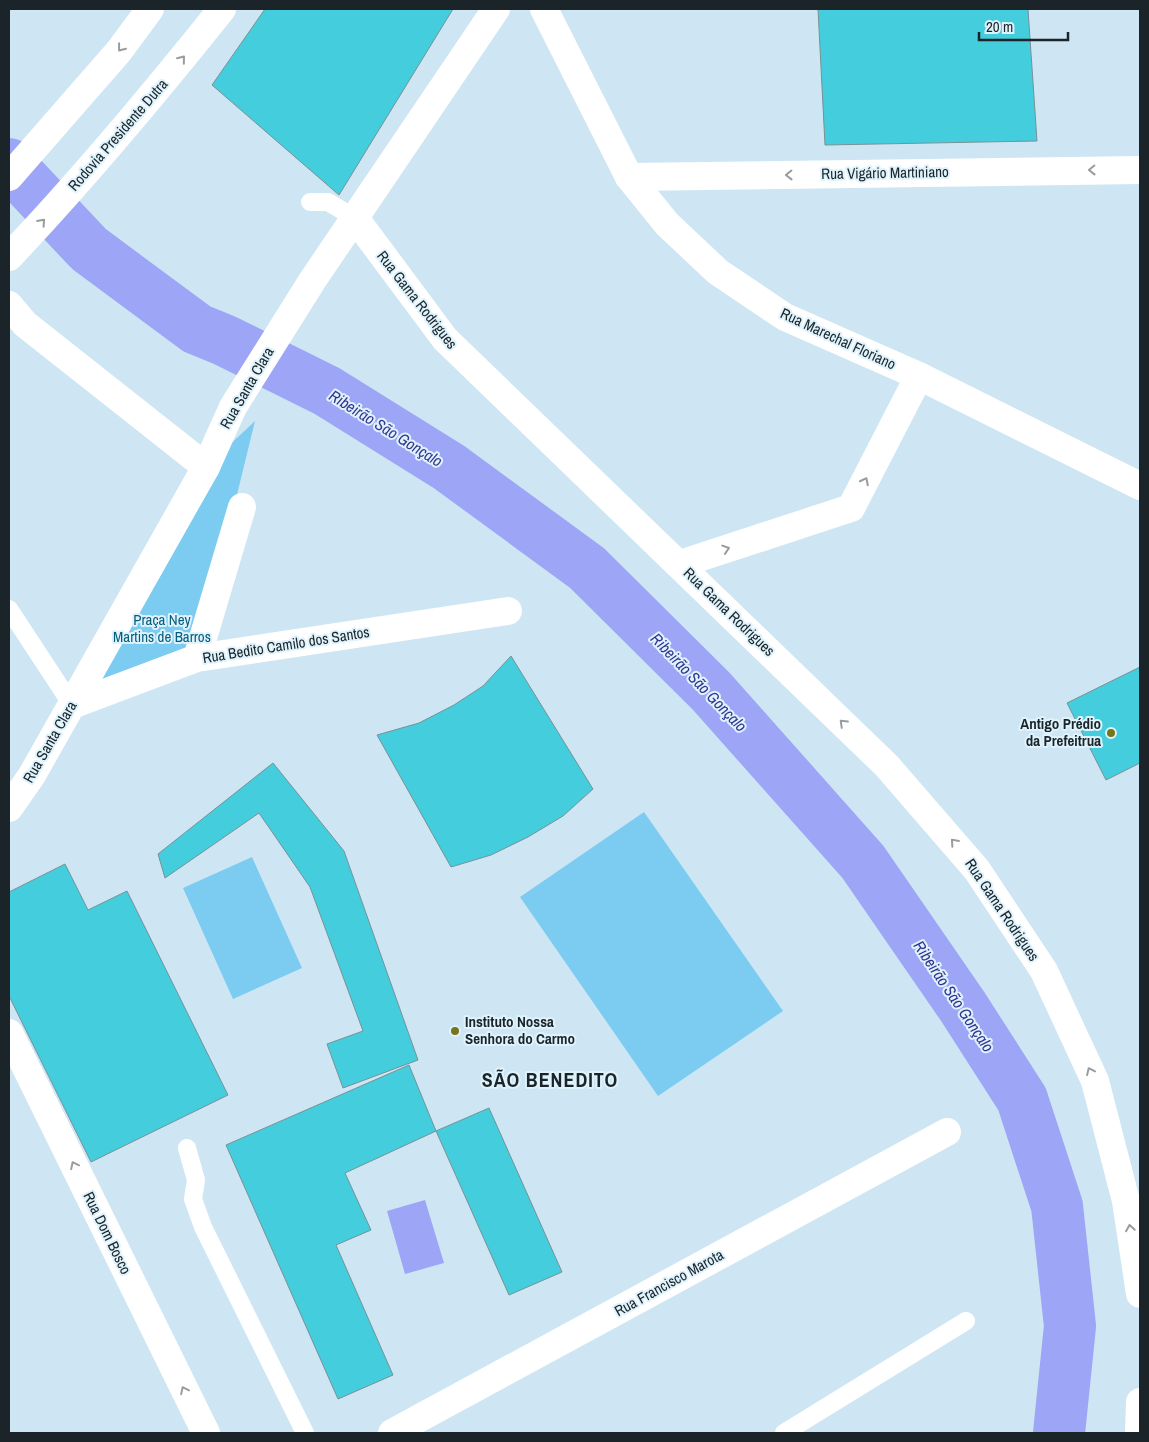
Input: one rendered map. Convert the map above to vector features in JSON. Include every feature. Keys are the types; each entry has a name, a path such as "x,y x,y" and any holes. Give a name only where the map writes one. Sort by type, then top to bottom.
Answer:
{"main road":[{"path":"9,177 119,51 150,9"},
{"name":"Rodovia Presidente Dutra","path":"9,257 46,218 152,96 222,9"},
{"name":"Rua Santa Clara","path":"9,808 32,775 206,467 233,407 312,281 496,9"},
{"name":"Rua Marechal Floriano","path":"544,9 629,177 666,224 718,272 786,317 919,376 1140,486"},
{"name":"Rua Vigário Martiniano","path":"629,177 1140,170"},
{"name":"Rua Gama Rodrigues","path":"355,218 445,339 887,766 977,870 1044,971 1095,1081 1126,1201 1140,1294"},
{"path":"9,305 25,324 206,467"},
{"name":"Rua Gama Rodrigues","path":"680,564 851,508 919,376"},
{"path":"197,658 242,507"},
{"name":"Rua Bedito Camilo dos Santos","path":"72,705 197,658 508,611"},
{"name":"Rua Dom Bosco","path":"9,1033 206,1433"},
{"name":"Rua Francisco Marota","path":"394,1433 947,1132"},
{"path":"1139,1433 1140,1402"}],"lane":[{"path":"310,202 328,202 355,218"},
{"path":"9,609 72,705"},
{"path":"187,1148 196,1180 193,1199 203,1227 305,1433"},
{"path":"784,1433 966,1320"}],"green space":[{"name":"Praça Ney Martins de Barros","path":"255,421 197,658 72,705 206,467"},
{"path":"644,812 783,1011 658,1096 520,897"},
{"path":"252,857 302,968 233,999 183,888"}],"shaded area":[{"path":"425,1200 444,1263 405,1274 387,1211"}],"building":[{"path":"265,9 453,9 339,195 212,85"},
{"path":"818,9 1028,9 1037,141 825,145"},
{"path":"511,656 593,789 563,816 528,837 491,855 451,867 377,735 419,723 454,705 483,686"},
{"name":"Antigo Prédio da Prefeitrua","path":"1140,667 1140,763 1106,780 1067,703"},
{"path":"273,763 344,851 418,1060 343,1088 327,1044 363,1031 310,887 259,813 165,878 158,854"},
{"path":"65,864 88,910 127,891 228,1095 91,1162 9,996 9,892"},
{"path":"409,1065 436,1131 345,1173 371,1230 336,1245 393,1375 338,1399 226,1145"},
{"path":"489,1108 562,1272 509,1295 436,1131"}],"waterway":[{"name":"Ribeirão São Gonçalo","path":"9,164 89,249 197,329 224,340 327,391 449,467 587,568 711,691 863,862 963,1007 1022,1099 1057,1206 1070,1326 1059,1433"}],"place":[{"name":"Antigo Prédio da Prefeitrua","path":"1111,733"},
{"name":"Instituto Nossa Senhora do Carmo","path":"455,1031"}],"district":[{"name":"SÃO BENEDITO","path":"550,1080"}]}
